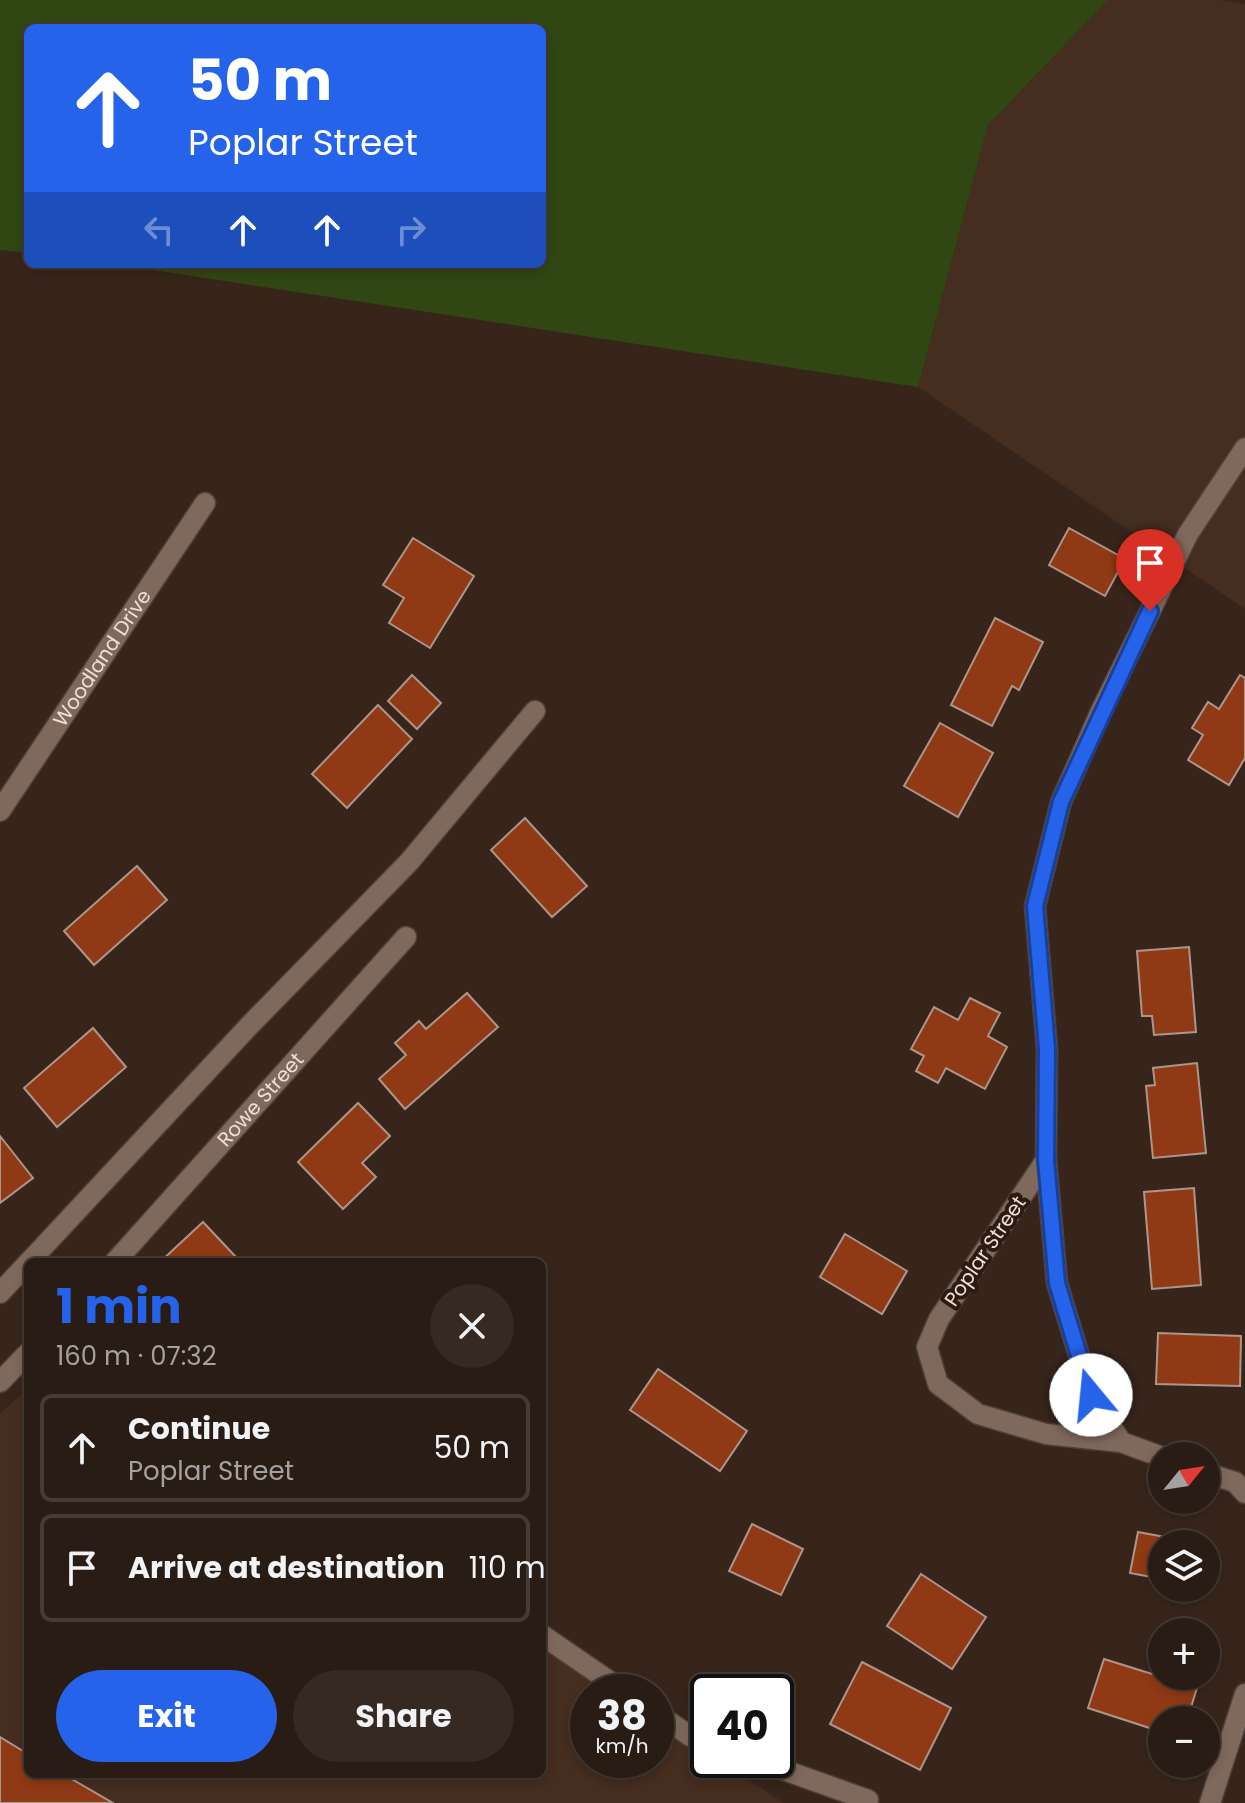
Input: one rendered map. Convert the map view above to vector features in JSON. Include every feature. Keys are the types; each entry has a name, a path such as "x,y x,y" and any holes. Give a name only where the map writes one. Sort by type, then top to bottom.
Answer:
{"street":[{"path":"1121,1442 1091,1395 1057,1283 1046,1160 1047,1049 1035,906 1061,802 1101,711 1188,534 1245,448"},
{"name":"Woodland Drive","path":"0,811 205,503"},
{"path":"34,1258 248,1027 409,862 535,711"},
{"name":"Rowe Street","path":"119,1258 406,937"},
{"name":"Poplar Street","path":"1046,1160 939,1319 927,1347 938,1384 978,1414 1046,1434 1121,1442 1148,1452"},
{"path":"0,1293 24,1268"},
{"path":"0,1382 24,1357"},
{"path":"1220,1477 1235,1482 1245,1493"},
{"path":"546,1638 599,1674"},
{"path":"1210,1803 1245,1694"},
{"path":"794,1774 868,1800"}],"shaded area":[{"path":"1108,0 1220,0 1245,4 1245,609 918,387 988,125"},
{"path":"24,1392 24,1778 546,1778 546,1649 585,1674 570,1674 570,1778 674,1778 674,1731 690,1742 690,1778 746,1778 784,1803 0,1803 0,1413"}],"green space":[{"path":"0,0 1108,0 988,125 918,387 140,268 546,268 546,24 24,24 24,253 0,250"}],"building":[{"path":"1069,528 1125,559 1105,596 1049,565"},
{"path":"413,538 474,576 430,648 389,623 404,598 383,585"},
{"path":"995,618 1043,642 1019,690 1012,686 992,726 951,705"},
{"path":"412,675 441,703 417,729 388,701"},
{"path":"1240,675 1245,678 1245,758 1229,785 1188,760 1203,735 1192,728 1208,702 1219,709"},
{"path":"378,705 412,739 347,808 312,774"},
{"path":"940,723 993,753 958,817 904,786"},
{"path":"525,818 587,886 552,917 491,850"},
{"path":"137,866 167,900 94,965 64,931"},
{"path":"1189,947 1196,1032 1154,1035 1152,1016 1142,1016 1137,951"},
{"path":"467,993 498,1027 405,1109 379,1079 406,1055 395,1043 419,1021 426,1029"},
{"path":"970,998 1000,1013 988,1036 1007,1047 985,1089 946,1068 938,1083 916,1071 924,1056 911,1049 934,1007 958,1020"},
{"path":"93,1028 126,1067 57,1127 24,1088"},
{"path":"1197,1063 1206,1153 1153,1158 1146,1086 1155,1085 1153,1068"},
{"path":"358,1103 390,1136 362,1163 376,1177 343,1209 298,1162"},
{"path":"0,1136 33,1178 0,1203"},
{"path":"1194,1188 1201,1285 1152,1289 1144,1192"},
{"path":"203,1222 235,1256 233,1258 164,1258"},
{"path":"845,1234 907,1271 882,1314 820,1277"},
{"path":"1158,1333 1241,1336 1240,1386 1156,1384"},
{"path":"658,1369 747,1431 720,1471 630,1410"},
{"path":"752,1524 803,1549 781,1595 729,1571"},
{"path":"1138,1532 1148,1534 1148,1576 1130,1573"},
{"path":"921,1574 986,1617 952,1669 887,1626"},
{"path":"1104,1659 1148,1673 1148,1690 1196,1690 1191,1706 1148,1706 1148,1727 1088,1708"},
{"path":"862,1662 951,1708 920,1770 830,1724"},
{"path":"0,1737 24,1752 24,1778 70,1778 113,1803 0,1803"}],"route":[{"path":"1091,1395 1057,1283 1046,1160 1047,1049 1035,906 1061,802 1150,611"}]}
